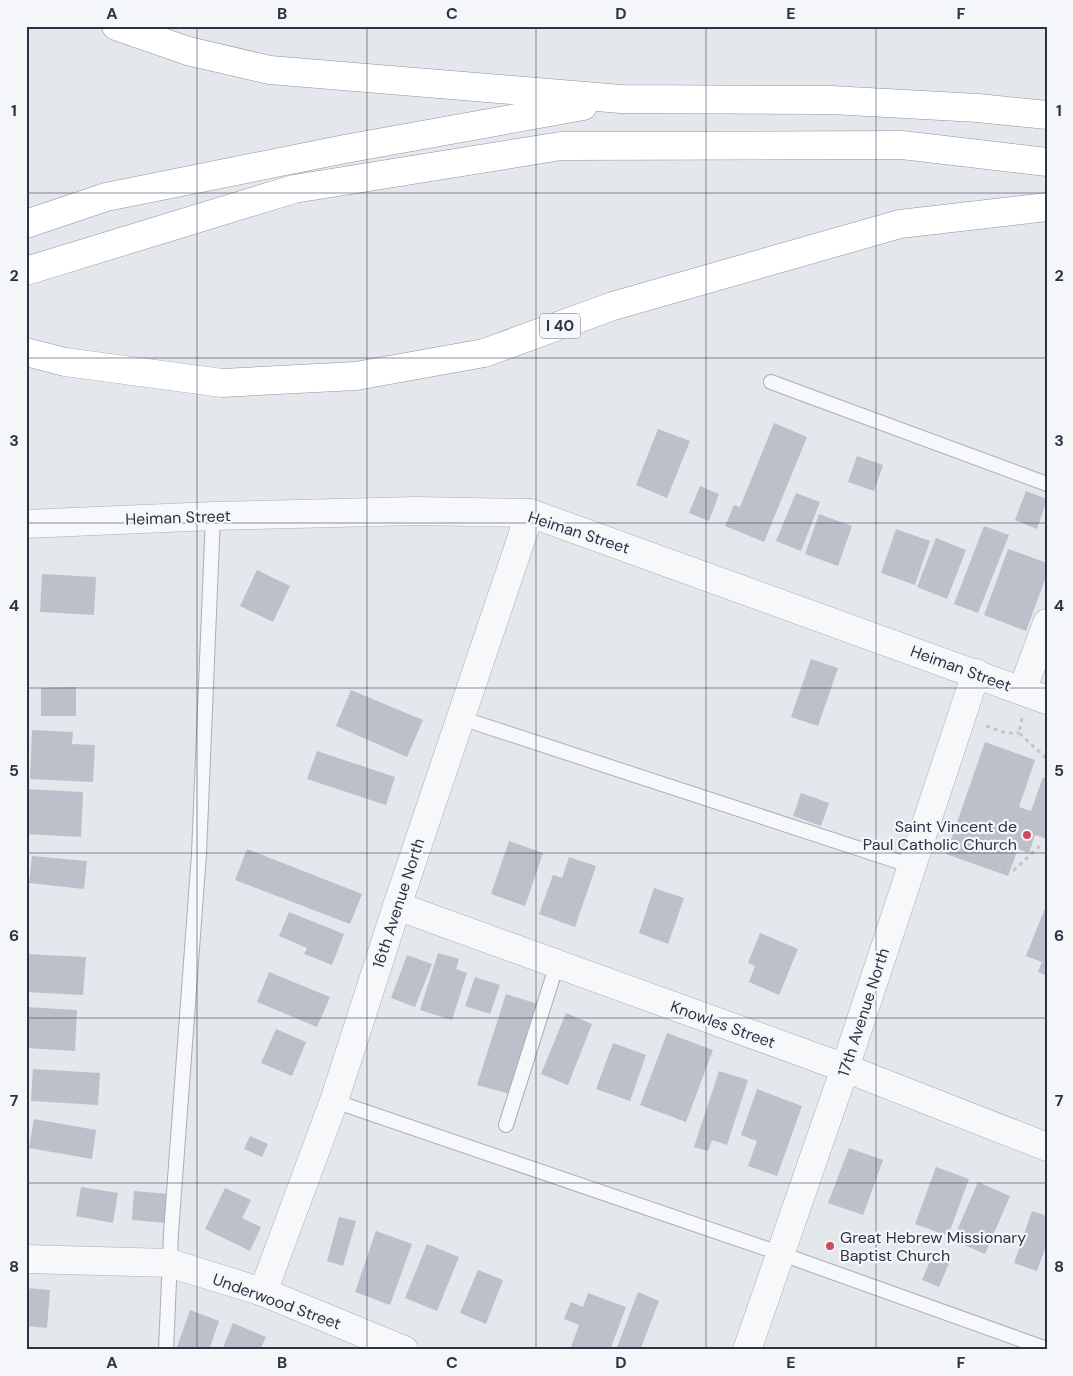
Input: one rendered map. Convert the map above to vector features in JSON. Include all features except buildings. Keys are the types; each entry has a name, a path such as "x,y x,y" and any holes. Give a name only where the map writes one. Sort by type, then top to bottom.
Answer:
{"highway":[{"path":"116,26 188,51 270,70 621,99 831,100 978,108 1047,115"},
{"path":"26,224 106,197 345,149 621,99"},
{"path":"26,271 294,189 561,146 902,145 1047,162"},
{"name":"I 40","path":"26,352 65,362 222,383 356,376 484,354 613,306 900,224 1047,207"}],"street":[{"name":"Heiman Street","path":"26,524 213,516 417,511 530,513 976,673 1030,702"},
{"name":"16th Avenue North","path":"263,1292 334,1101 397,906 530,513"},
{"path":"1030,702 1047,623"},
{"name":"17th Avenue North","path":"747,1350 845,1068 976,673"},
{"name":"Knowles Street","path":"397,906 845,1068 1047,1147"},
{"name":"Underwood Street","path":"26,1259 147,1264 169,1263 263,1292 399,1349"}],"lane":[{"path":"771,382 1047,484"},
{"path":"166,1350 169,1263 199,854 213,516"},
{"path":"461,718 912,866"},
{"path":"506,1125 557,964"},
{"path":"334,1101 780,1253 1047,1349"}],"path":[{"path":"1019,733 1030,702"},
{"path":"982,724 1006,733 1019,733 1047,759"},
{"path":"939,845 1014,870 1042,845"}],"place":[{"name":"Saint Vincent de Paul Catholic Church","path":"1027,835"},
{"name":"Great Hebrew Missionary Baptist Church","path":"830,1246"}]}
